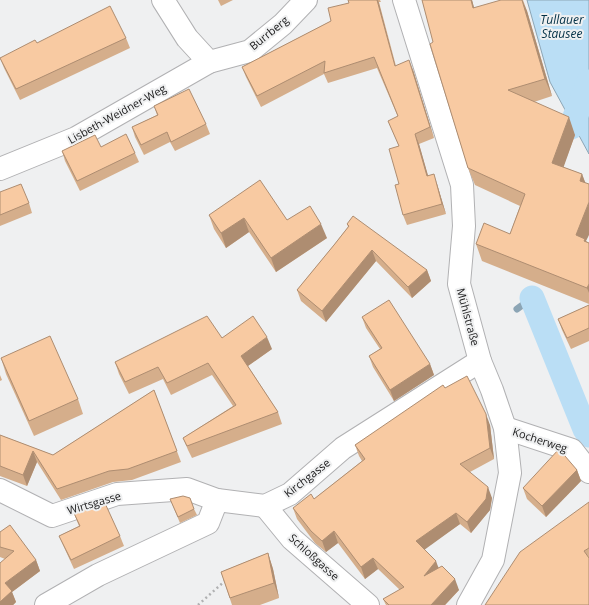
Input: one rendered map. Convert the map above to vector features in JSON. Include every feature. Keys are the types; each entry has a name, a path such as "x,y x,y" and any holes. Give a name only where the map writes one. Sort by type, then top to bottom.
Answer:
{"street":[{"path":"163,0 187,38 209,62"},
{"name":"Burrberg","path":"209,62 250,51 283,24 306,0"},
{"name":"Mühlstraße","path":"404,0 462,185 464,226 459,284 480,361 505,428 510,473 503,516 493,560 468,605"},
{"name":"Lisbeth-Weidner-Weg","path":"0,169 76,138 209,62"},
{"name":"Kirchgasse","path":"265,506 290,494 343,448 480,361"},
{"name":"Kocherweg","path":"505,428 572,450 589,472"},
{"name":"Wirtsgasse","path":"0,490 52,516 116,494 187,489 216,500"},
{"path":"46,605 98,575 208,523 216,500 265,506"},
{"name":"Schloßgasse","path":"265,506 292,539 368,605"}],"path":[{"path":"198,605 231,577"}],"water":[{"name":"Tullauer Stausee","path":"527,0 589,0 589,154 550,82"}],"building":[{"path":"348,0 377,0 395,66 409,60 430,127 415,134 427,176 434,174 442,204 403,215 395,185 399,184 389,149 399,146 388,121 398,116 374,57 324,73 325,61 257,96 242,67 331,21 328,8 349,3"},
{"path":"422,0 471,0 473,8 501,0 522,0 545,79 508,90 569,117 552,163 582,174 580,181 589,184 589,202 576,235 585,239 584,241 589,243 589,284 587,288 476,244 484,223 510,234 525,194 468,168 430,44 433,42"},
{"path":"110,6 126,38 16,89 0,58 35,40 37,43"},
{"path":"189,89 206,124 171,142 167,132 141,145 132,127 158,115 154,106"},
{"path":"126,134 135,153 77,181 62,151 95,135 101,147"},
{"path":"260,180 287,220 310,206 321,224 271,258 244,218 221,233 209,215"},
{"path":"21,184 29,203 0,215 0,192"},
{"path":"353,216 427,270 408,287 372,250 322,311 297,290 349,226 347,224"},
{"path":"389,300 430,364 390,390 369,356 382,348 362,317"},
{"path":"589,305 589,328 567,338 558,319"},
{"path":"207,316 222,338 253,316 267,337 241,356 278,412 187,446 183,438 236,405 208,363 167,383 158,367 125,382 115,362"},
{"path":"50,336 78,399 29,421 1,358"},
{"path":"467,376 486,414 490,448 460,464 488,487 486,499 467,522 456,513 416,541 436,561 424,576 442,566 455,579 431,605 389,605 383,599 404,587 373,558 361,567 334,531 322,541 311,531 293,508 311,494 314,499 365,459 355,445 443,385 445,388"},
{"path":"154,390 177,451 128,469 109,471 57,489 33,451 23,475 0,466 0,435 53,455"},
{"path":"559,449 577,470 542,506 523,488"},
{"path":"183,496 190,498 194,509 178,517 170,499"},
{"path":"104,501 120,536 71,560 59,536 80,526 73,511"},
{"path":"589,502 589,548 584,551 589,558 589,605 485,605 520,552"},
{"path":"10,525 36,560 5,583 12,591 0,602 0,563 14,551 0,547 0,532"},
{"path":"268,553 274,583 230,598 221,572"}],"waterway":[{"path":"571,127 589,82"},
{"path":"517,309 532,298"},
{"path":"532,298 585,429 589,435"}]}
